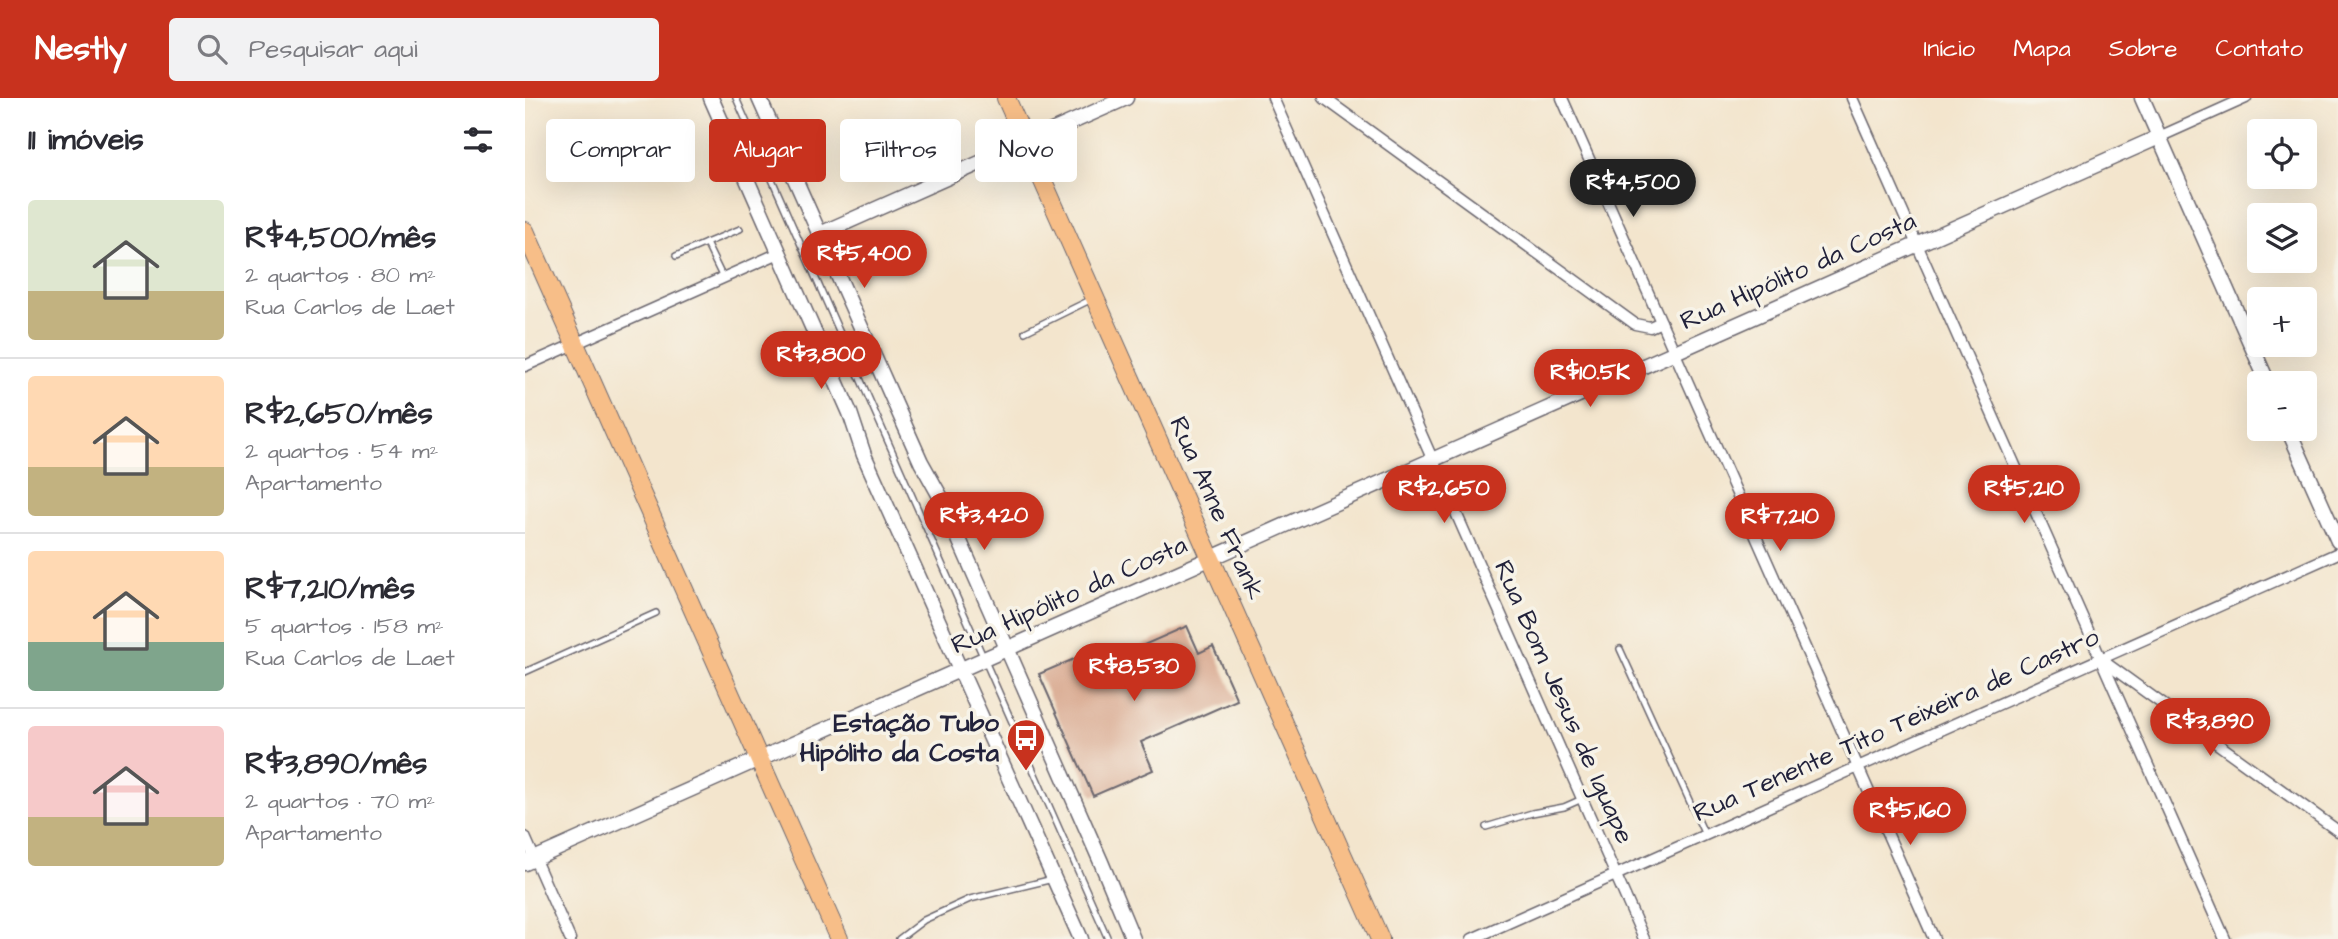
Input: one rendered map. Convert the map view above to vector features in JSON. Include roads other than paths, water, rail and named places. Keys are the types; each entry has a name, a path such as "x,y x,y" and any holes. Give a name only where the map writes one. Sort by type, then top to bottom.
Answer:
{"main road":[{"name":"Rua Anne Frank","path":"1006,98 1015,119"},
{"name":"Rua Anne Frank","path":"1043,182 1380,939"},
{"path":"525,231 839,939"}],"street":[{"path":"711,98 850,413 865,455 1081,939"},
{"path":"759,98 1008,649 1133,939"},
{"path":"1077,120 1126,98"},
{"name":"Rua Bom Jesus de Iguape","path":"1273,98 1644,939"},
{"path":"1324,98 1635,324 1650,327 1661,322"},
{"path":"1562,98 1934,939"},
{"path":"1852,98 2225,939"},
{"path":"2141,98 2263,371"},
{"name":"Rua Hipólito da Costa","path":"530,861 2246,98"},
{"path":"820,234 975,166"},
{"path":"525,366 779,253"},
{"path":"2293,441 2338,541"},
{"name":"Rua Tenente Tito Teixeira de Castro","path":"1472,939 2338,553"},
{"path":"2101,659 2338,831"},
{"path":"525,837 530,861 570,939"}],"lane":[{"path":"736,98 1108,939"},
{"path":"676,256 740,229"},
{"path":"706,243 723,278"},
{"path":"1025,332 1095,298"},
{"path":"525,672 656,613"},
{"path":"1620,649 1705,835"},
{"path":"1486,827 1532,813 1554,810 1582,799"},
{"path":"899,939 924,920 970,899 1053,879"}],"place":[{"name":"Estação Tubo Hipólito da Costa","path":"1026,772"}]}
